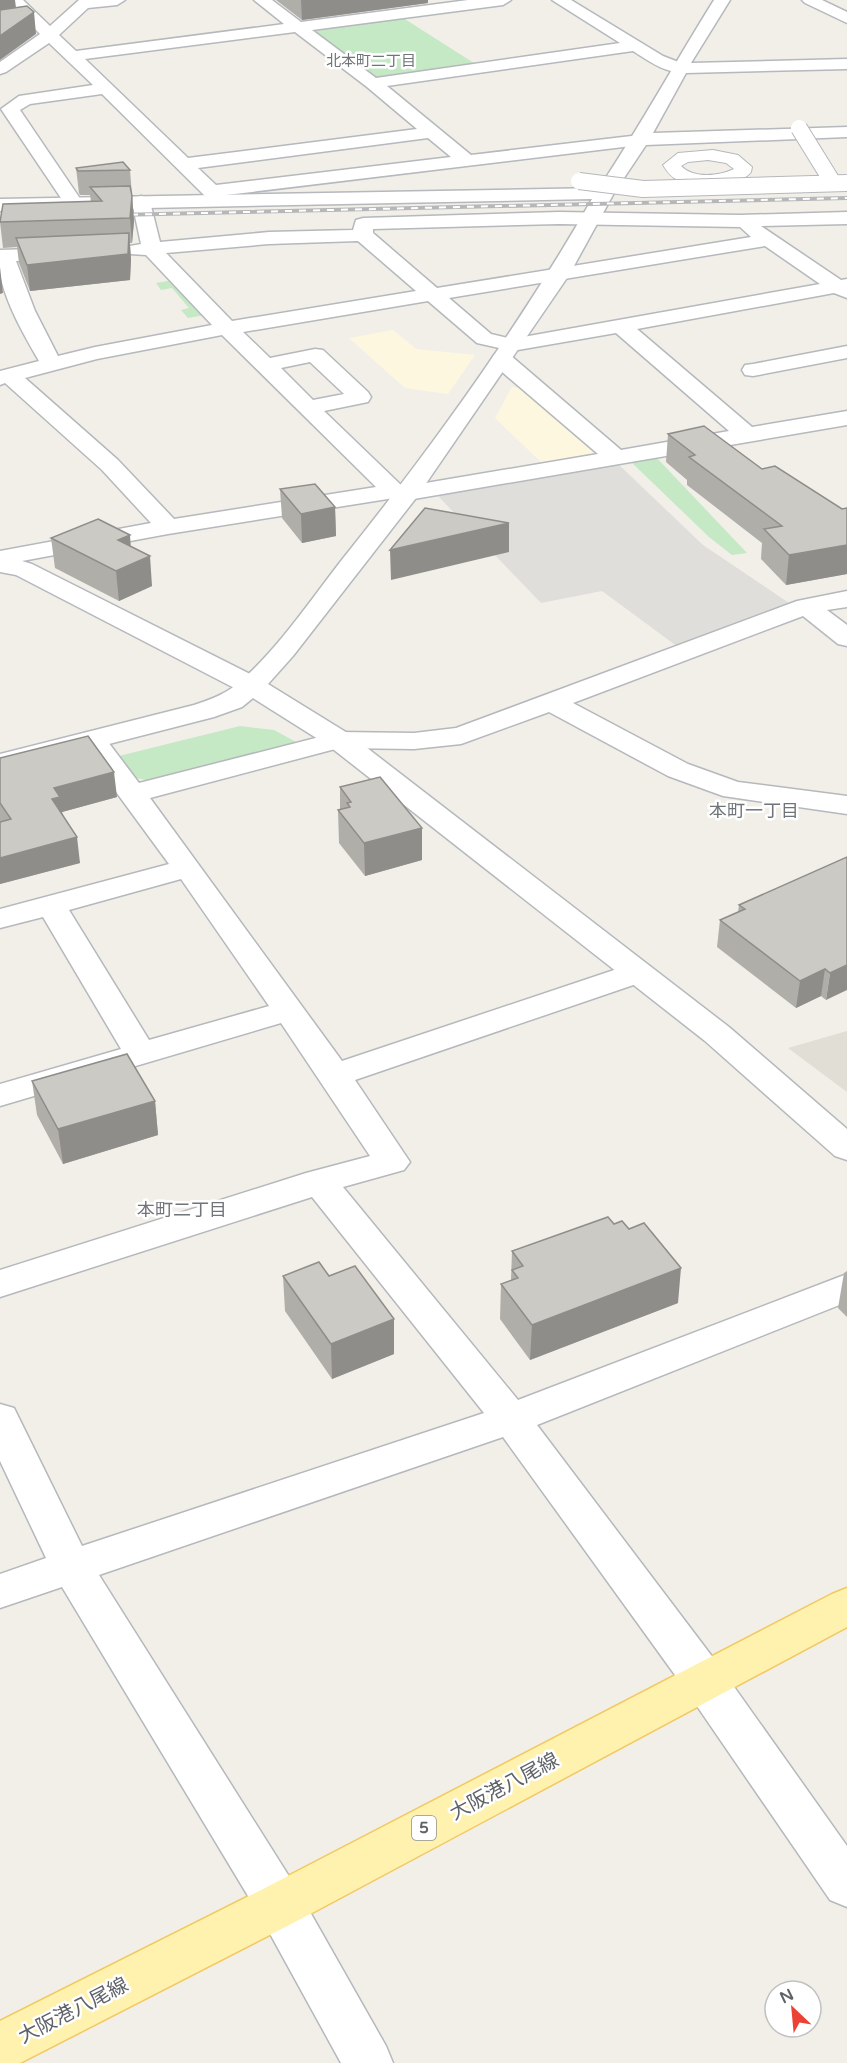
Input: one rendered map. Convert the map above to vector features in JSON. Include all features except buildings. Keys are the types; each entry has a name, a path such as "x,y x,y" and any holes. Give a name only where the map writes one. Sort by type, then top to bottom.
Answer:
{"main road":[{"name":"大阪港八尾線","path":"0,2047 280,1905 847,1606"}],"street":[{"path":"14,0 216,195 605,193"},
{"path":"62,45 86,2 117,0"},
{"path":"262,0 373,83 466,160"},
{"path":"62,45 298,27 503,0"},
{"path":"560,0 634,46 657,59 680,68 847,64"},
{"path":"0,763 204,711 232,701 252,686 284,650 507,353 559,275 605,193 640,140 680,68 722,0"},
{"path":"810,0 847,18"},
{"path":"840,0 847,3"},
{"path":"0,69 62,45 284,16"},
{"path":"12,23 36,20"},
{"path":"300,48 323,44"},
{"path":"373,83 634,46"},
{"path":"74,203 10,109 25,100 101,82 118,72"},
{"path":"387,117 409,114"},
{"path":"799,128 837,184"},
{"path":"184,164 432,132"},
{"path":"0,205 141,202 216,195 466,160 666,136 847,132"},
{"path":"165,146 188,143"},
{"path":"579,181 643,189 837,184"},
{"path":"141,202 152,250 265,365 401,492"},
{"path":"363,235 363,224 559,218 740,221 847,218"},
{"path":"740,221 843,288"},
{"path":"118,251 152,250 269,238 363,235 484,339 507,353 616,457"},
{"path":"5,377 51,363 227,328 768,240"},
{"path":"51,363 35,337 18,300 2,256 83,253"},
{"path":"507,353 621,326 843,288"},
{"path":"621,326 746,434"},
{"path":"753,370 847,352"},
{"path":"265,365 315,355 360,397 309,407"},
{"path":"5,377 110,465 168,527"},
{"path":"0,558 168,527 401,492 847,418"},
{"path":"0,565 23,569 252,686 339,740 717,1034 847,1148"},
{"path":"132,794 339,740 414,741 461,736 806,606 847,599"},
{"path":"806,606 847,638"},
{"path":"551,702 678,770 733,790 847,806"},
{"path":"0,1284 319,1182 392,1162 335,1075 287,1011 188,868 92,740"},
{"path":"0,919 188,868"},
{"path":"51,905 140,1053"},
{"path":"335,1075 637,974"},
{"path":"0,1095 287,1011"},
{"path":"319,1182 511,1419 704,1680 847,1885"},
{"path":"0,1591 511,1419 847,1287"},
{"path":"0,1419 71,1566 280,1905 368,2063"}],"shaded area":[{"path":"393,330 416,349 475,355 448,394 405,388 349,338"},
{"path":"512,387 530,390 600,449 596,455 543,464 495,418"},
{"path":"616,462 703,545 792,605 678,647 602,591 541,603 439,497 444,488"},
{"path":"847,1031 847,1092 788,1048"}],"green space":[{"path":"400,16 477,65 378,78 310,30"},
{"path":"174,280 205,315 188,318 181,310 189,308 172,288 161,290 156,283"},
{"path":"654,455 747,553 732,555 709,537 629,460"},
{"path":"240,726 274,730 298,743 151,781 136,778 119,756"}],"railway":[{"path":"117,215 847,198"}],"district":[{"name":"北本町二丁目","path":"371,61"},
{"name":"本町一丁目","path":"754,811"},
{"name":"本町二丁目","path":"182,1210"}]}
